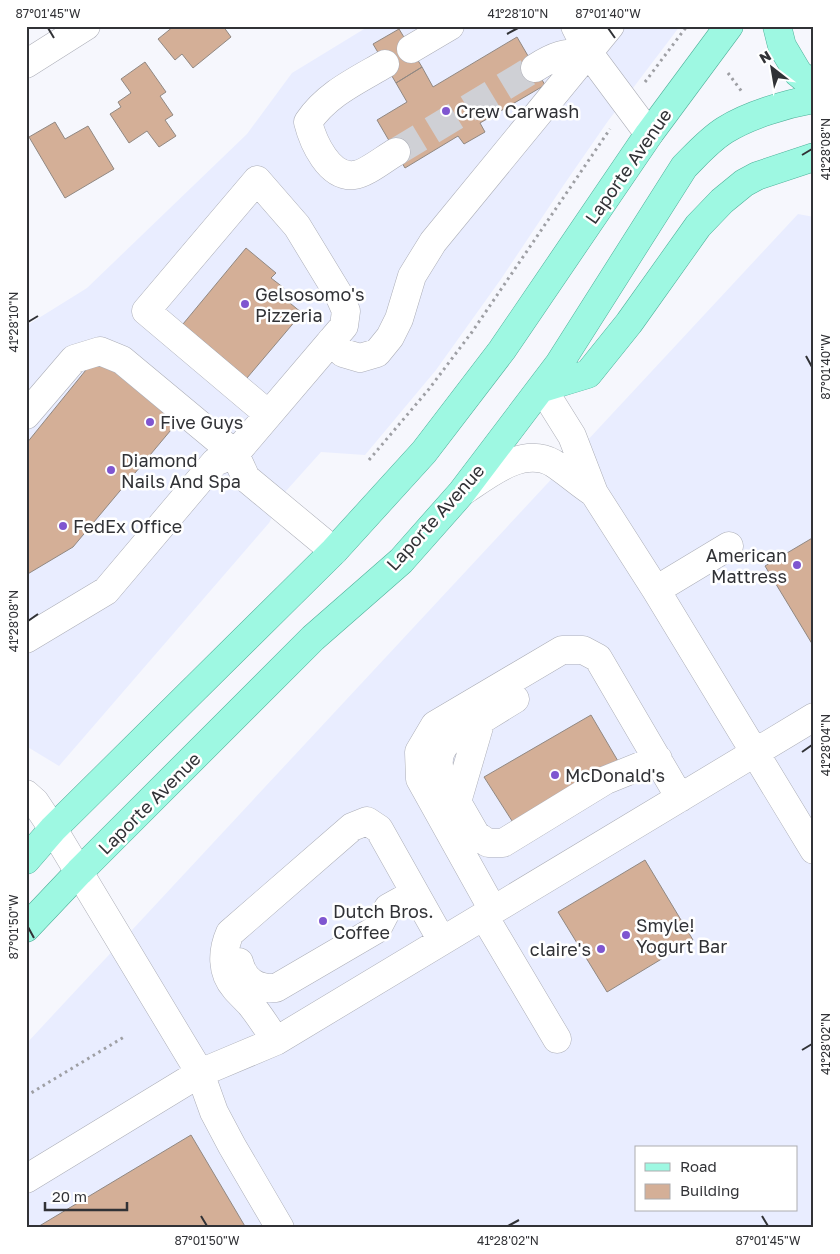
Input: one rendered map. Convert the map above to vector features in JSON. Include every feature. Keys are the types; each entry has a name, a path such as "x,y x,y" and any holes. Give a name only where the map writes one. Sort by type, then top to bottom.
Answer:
{"main road":[{"name":"Laporte Avenue","path":"26,860 53,829 334,551 424,452 502,350 648,134 729,26"},
{"path":"777,26 782,46 798,73 814,86"},
{"name":"Laporte Avenue","path":"26,928 79,872 314,638 400,561 462,492 542,388 579,334 684,167 703,147 726,130 772,110 814,100"},
{"path":"542,388 588,374 629,323 698,226 722,200 744,183 757,176 814,157"}],"street":[{"path":"26,64 86,26"},
{"path":"411,49 450,26"},
{"path":"575,26 588,52 648,134"},
{"path":"331,342 343,353 360,358 377,353 390,337 399,320 412,276 433,242 610,26"},
{"path":"535,68 552,57 569,53 588,52"},
{"path":"385,64 336,93 318,108 308,122 311,135 329,164 340,173 354,175 365,171 396,152"},
{"path":"26,639 106,591 215,462 235,454 344,326 346,311 339,295 297,226 258,180 146,311 268,414"},
{"path":"26,415 74,359 100,350 122,360 235,454 246,478 334,551"},
{"path":"542,388 572,436 594,493 756,752 814,850"},
{"path":"462,492 508,463 533,457 552,462 594,493"},
{"path":"656,590 729,546"},
{"path":"557,1040 488,913 420,779 420,752 435,725 562,650 583,650 598,658 680,798"},
{"path":"544,660 527,691 481,720 457,802 476,835 488,843 503,843 606,780 658,759"},
{"path":"26,1179 200,1073 276,1041 814,717"},
{"path":"26,794 35,802 53,829 200,1073 214,1112 280,1228"},
{"path":"276,1041 252,1006 228,978 223,956 225,944 230,933 352,827 367,821 379,829 442,941"},
{"path":"254,912 250,931 242,940 238,950 239,964 244,974 253,984 264,988 276,988 377,929 388,908 415,893"}],"path":[{"path":"369,460 429,388 472,332 584,165 687,26"},
{"path":"728,72 747,99"},
{"path":"26,1096 124,1037"}],"shaded area":[{"path":"369,26 680,26 608,121 501,279 436,370 365,455 321,452 286,491 269,523 59,766 26,746 26,326 87,288 247,134 292,73"},
{"path":"798,214 814,217 814,1228 26,1228 26,1044"}],"building":[{"path":"174,26 223,26 231,37 193,68 182,54 175,60 158,39"},
{"path":"399,29 422,67 396,83 373,44"},
{"name":"Crew Carwash","path":"517,37 545,85 480,123 485,132 464,144 458,136 405,168 377,120 407,102 396,83 422,67 433,87"},
{"path":"145,62 166,92 160,96 173,115 165,120 176,136 159,147 147,131 129,143 110,114 121,107 118,102 131,93 121,79"},
{"path":"55,122 65,139 88,126 114,169 65,198 29,137"},
{"name":"Gelsosomo's Pizzeria","path":"246,248 276,273 271,278 284,288 279,294 302,313 247,378 183,324"},
{"path":"114,362 181,418 73,547 26,575 26,444 90,365"},
{"path":"814,537 814,647 765,566"},
{"name":"McDonald's","path":"591,715 625,773 521,835 484,777"},
{"path":"645,860 693,940 607,992 558,912"},
{"path":"191,1135 246,1228 36,1228"}],"tunnel":[{"path":"396,152 535,68"}],"place":[{"name":"Crew Carwash","path":"446,111"},
{"name":"Gelsosomo's Pizzeria","path":"245,304"},
{"name":"Five Guys","path":"150,422"},
{"name":"Diamond Nails And Spa","path":"111,470"},
{"name":"FedEx Office","path":"63,526"},
{"name":"American Mattress","path":"797,565"},
{"name":"McDonald's","path":"555,775"},
{"name":"Dutch Bros. Coffee","path":"323,921"},
{"name":"Smyle! Yogurt Bar","path":"626,935"},
{"name":"claire's","path":"601,949"}]}
